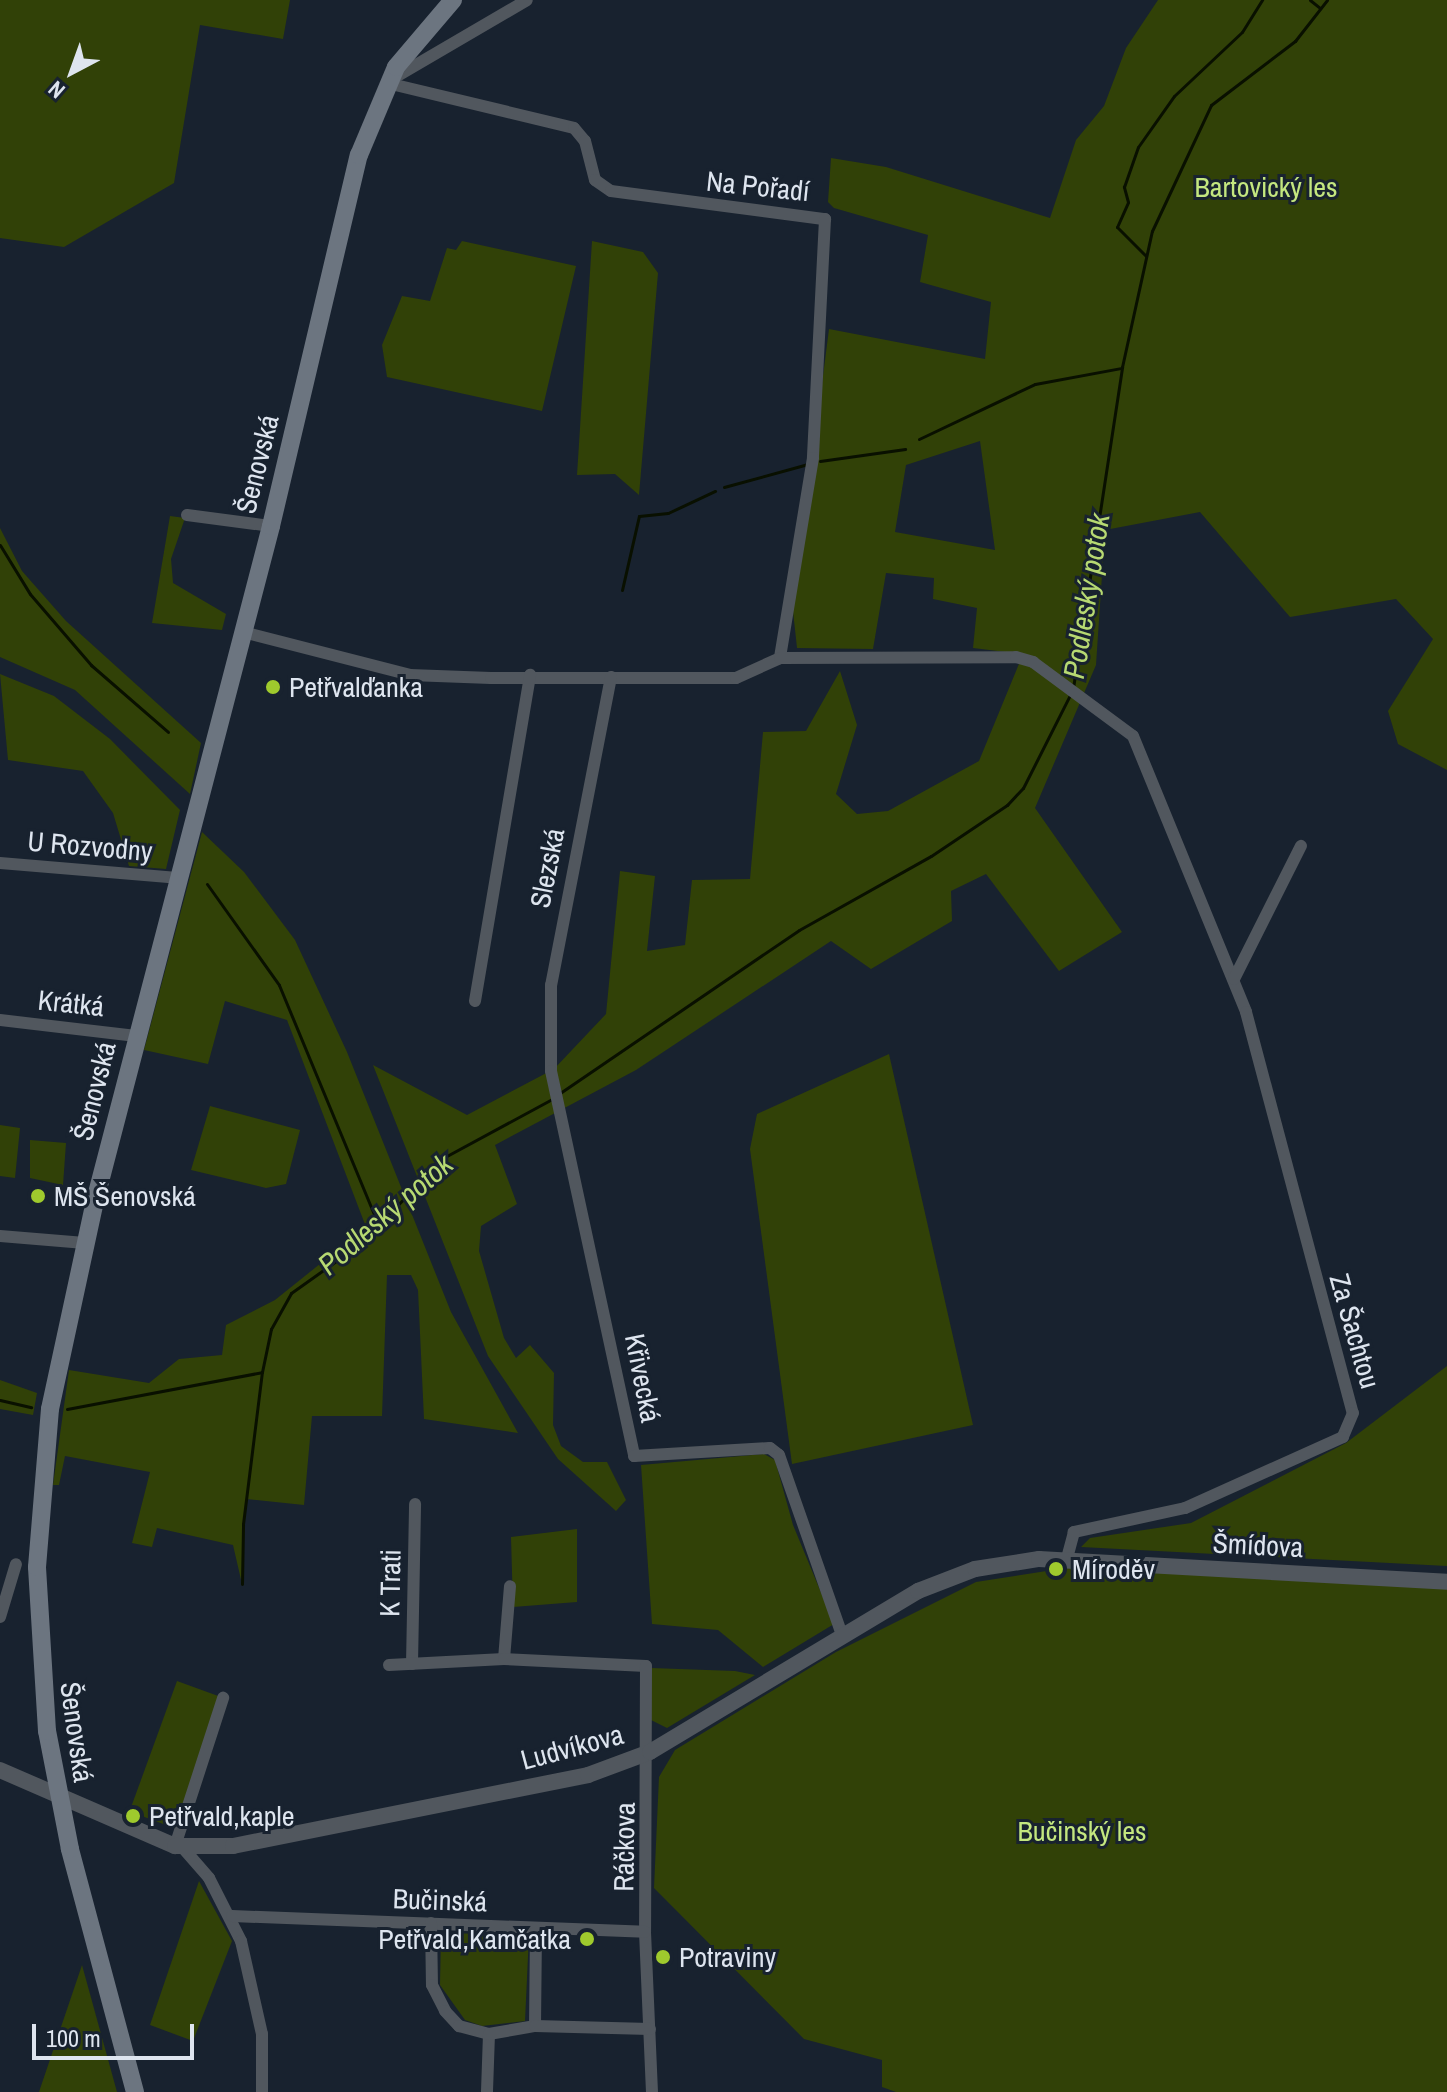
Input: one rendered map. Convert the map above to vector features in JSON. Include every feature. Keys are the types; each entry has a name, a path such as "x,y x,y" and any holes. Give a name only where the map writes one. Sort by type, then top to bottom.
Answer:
{"main road":[{"name":"Šenovská","path":"135,2092 57,1796 41,1670 39,1515 50,1409 85,1243 136,1036 271,526 372,115 387,83 453,0"}],"street":[{"path":"387,83 527,0"},
{"name":"Na Pořadí","path":"387,83 574,128 585,141 595,180 611,191 825,219 813,458 780,658"},
{"path":"187,515 271,526"},
{"path":"243,632 410,675 736,678 780,658"},
{"name":"Za Šachtou","path":"780,658 1016,657 1084,698 1133,736 1234,979 1353,1413 1343,1437 1185,1508 1074,1532 1066,1561"},
{"name":"Slezská","path":"475,1001 530,675"},
{"name":"Slezská","path":"551,1071 551,985 611,677"},
{"path":"1234,979 1301,846"},
{"name":"U Rozvodny","path":"0,863 177,878"},
{"name":"Krátká","path":"0,1020 136,1036"},
{"name":"Křivecká","path":"551,1071 634,1456 770,1448 779,1455 842,1635"},
{"path":"0,1236 85,1243"},
{"name":"K Trati","path":"412,1664 415,1504"},
{"name":"Šmídova","path":"1066,1561 1447,1582"},
{"name":"Ludvíkova","path":"0,1770 179,1847 233,1846 588,1775 650,1752 918,1591 975,1569 1066,1561"},
{"path":"0,1617 16,1564"},
{"path":"389,1665 504,1659 510,1586"},
{"name":"Ráčkova","path":"504,1659 646,1666 650,1752 645,1932 652,2092"},
{"path":"223,1698 179,1847 232,1916 258,2006 262,2092"},
{"name":"Bučinská","path":"232,1916 645,1932"},
{"path":"431,1923 432,1985 445,2011 459,2026 489,2034 535,2026 650,2029"},
{"path":"535,2026 536,1928"},
{"path":"487,2092 489,2034"}],"green space":[{"path":"0,0 290,0 283,39 200,25 174,183 64,247 0,238"},
{"name":"Bartovický les","path":"1158,0 1447,0 1447,770 1398,744 1388,711 1433,639 1396,599 1290,617 1200,512 1105,530 1096,665 1035,808 1122,932 1059,971 986,874 951,891 952,921 871,969 831,941 636,1070 495,1145 517,1204 481,1226 479,1251 504,1338 516,1358 530,1345 554,1373 553,1425 561,1446 583,1462 607,1462 626,1500 616,1511 558,1459 488,1356 373,1065 467,1115 554,1069 606,1014 620,871 655,876 647,951 685,945 692,880 750,879 763,732 806,731 840,671 857,725 836,794 857,814 888,811 979,761 1023,654 973,648 977,608 933,599 934,578 886,573 873,649 797,648 793,611 829,329 985,359 991,302 920,282 928,235 834,208 828,202 831,158 886,167 1050,218 1076,140 1104,106 1126,48","holes":["980,441 995,550 895,532 906,465"]},
{"path":"462,241 576,266 542,411 387,377 382,345 402,296 430,301 447,248 456,250"},
{"path":"592,241 643,252 658,273 639,495 615,474 577,475"},
{"path":"170,516 185,518 171,559 173,583 226,614 222,630 152,623"},
{"path":"0,528 22,571 66,621 201,743 190,794 75,690 0,657"},
{"path":"0,674 54,696 110,739 180,810 166,869 129,866 113,813 83,771 8,760"},
{"path":"202,832 244,872 295,940 347,1052 451,1312 518,1433 424,1419 418,1290 411,1275 387,1275 382,1416 312,1416 304,1505 246,1499 242,1584 233,1545 157,1528 152,1547 132,1543 150,1472 65,1456 59,1485 53,1485 69,1370 149,1383 179,1359 222,1355 226,1325 275,1300 366,1227 287,1020 225,1001 208,1064 144,1050"},
{"path":"889,1054 973,1425 792,1464 750,1149 757,1114"},
{"path":"210,1106 300,1130 286,1184 266,1188 191,1170"},
{"path":"0,1125 20,1128 15,1178 0,1176"},
{"path":"30,1140 66,1143 63,1185 30,1178"},
{"path":"1447,1366 1447,1566 1081,1547 1090,1538 1191,1523 1346,1443"},
{"path":"0,1380 37,1393 33,1415 0,1409"},
{"path":"764,1454 775,1460 793,1525 834,1624 763,1667 718,1630 652,1624 641,1465"},
{"path":"577,1529 577,1602 513,1607 511,1537"},
{"name":"Bučinský les","path":"1066,1568 1447,1587 1447,2092 896,2092 882,2087 882,2060 804,2039 654,1888 659,1777 675,1750 836,1652 976,1582"},
{"path":"651,1668 735,1671 755,1675 667,1728 651,1720"},
{"path":"177,1681 223,1698 176,1828 129,1812"},
{"path":"199,1881 232,1941 193,2041 150,2025"},
{"path":"441,1933 529,1935 525,2021 482,2026 465,2020 440,1985"},
{"path":"82,1965 117,2092 39,2092 40,2089"}],"waterway":[{"path":"1146,256 1117,227 1128,202 1124,187 1138,147 1174,96 1242,32 1262,0"},
{"path":"1310,0 1320,8"},
{"name":"Podleský potok","path":"1073,688 1122,367 1152,231 1211,105 1295,41 1327,0"},
{"path":"919,439 1035,384 1121,368"},
{"path":"820,461 905,449"},
{"path":"724,487 808,464"},
{"path":"622,590 639,516 668,513 715,491"},
{"path":"0,545 30,594 91,665 168,732"},
{"name":"Podleský potok","path":"560,1093 799,930 931,856 1007,805 1023,788 1070,695"},
{"path":"207,884 279,985 378,1224"},
{"name":"Podleský potok","path":"67,1409 262,1372 271,1329 291,1293 360,1244 443,1158 552,1099"},
{"path":"242,1584 243,1524 262,1372"},
{"name":"Podleský potok","path":"0,1400 31,1407"}],"place":[{"name":"Petřvalďanka","path":"273,687"},
{"name":"MŠ Šenovská","path":"38,1196"},
{"name":"Míroděv","path":"1056,1569"},
{"name":"Petřvald,kaple","path":"133,1816"},
{"name":"Petřvald,Kamčatka","path":"587,1939"},
{"name":"Potraviny","path":"663,1957"}]}
